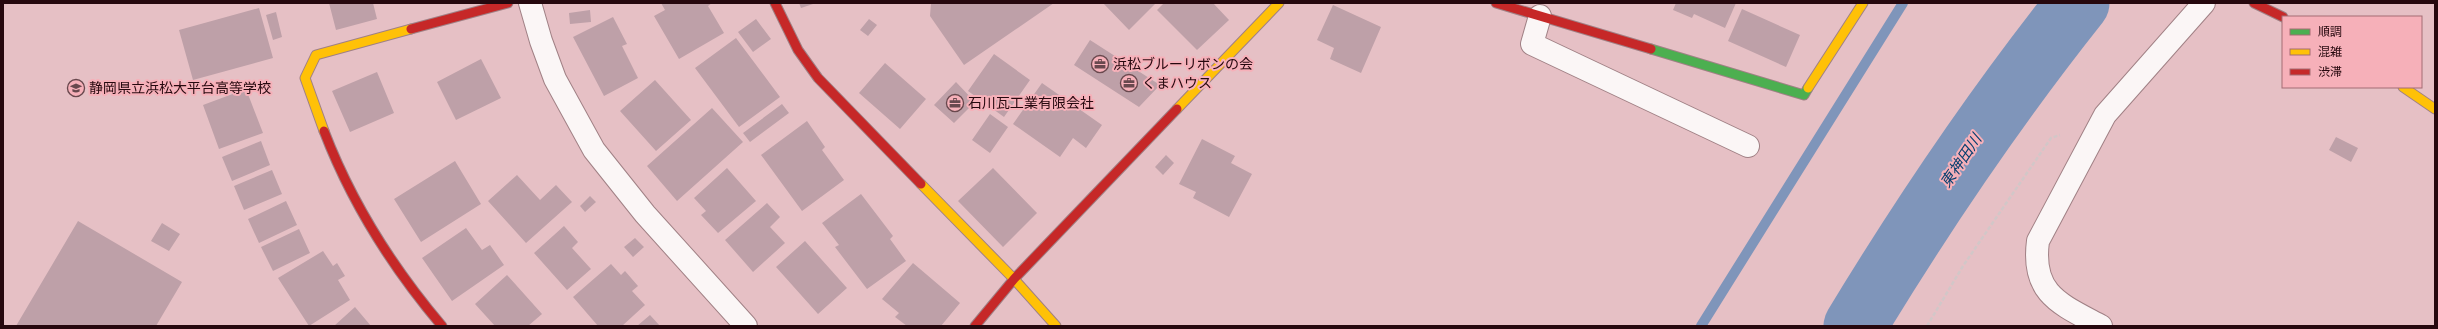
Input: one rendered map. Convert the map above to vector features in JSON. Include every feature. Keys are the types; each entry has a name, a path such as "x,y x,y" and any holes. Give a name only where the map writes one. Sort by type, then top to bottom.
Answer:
{"street":[{"path":"442,326 398,271 356,204 339,168 305,78 316,55 508,3"},
{"path":"530,3 541,41 555,79 594,150 641,208 746,326"},
{"path":"775,3 798,50 818,78 1014,279 1056,326"},
{"path":"975,326 1014,279 1279,3"},
{"path":"1496,3 1804,95 1863,3"},
{"path":"2101,326 2063,306 2049,294 2040,277 2036,259 2038,241 2105,115 2204,3"},
{"path":"2254,3 2282,17"},
{"path":"1540,16 1532,44 1748,146"},
{"path":"2404,88 2435,109"}],"path":[{"path":"1927,326 1962,266 2051,138 2105,115"}],"building":[{"path":"329,3 373,3 377,19 336,30"},
{"path":"661,3 712,3 708,6 724,33 679,59 654,16 665,10"},
{"path":"799,3 816,3 801,8"},
{"path":"931,3 1054,3 964,65 930,16"},
{"path":"1103,3 1156,3 1129,30"},
{"path":"1164,3 1213,3 1229,20 1197,50 1157,10"},
{"path":"1676,3 1736,3 1725,28 1694,14 1692,18 1673,10"},
{"path":"1333,5 1381,27 1361,73 1330,59 1334,48 1317,40"},
{"path":"259,8 273,58 193,80 179,30"},
{"path":"1742,9 1800,35 1786,67 1728,41"},
{"path":"590,10 591,22 570,24 569,13"},
{"path":"276,12 282,37 273,40 266,15"},
{"path":"613,17 627,44 622,46 638,78 604,96 573,37"},
{"path":"756,19 771,39 753,52 738,32"},
{"path":"869,19 877,25 868,36 860,30"},
{"path":"736,38 780,97 739,127 695,68"},
{"path":"1090,40 1160,85 1139,107 1074,65"},
{"path":"994,54 1030,80 1004,117 968,91"},
{"path":"481,59 501,98 456,120 437,82"},
{"path":"885,63 926,99 900,129 859,93"},
{"path":"377,72 394,113 350,132 332,91"},
{"path":"655,80 691,120 656,151 620,111"},
{"path":"956,82 975,102 954,123 934,105"},
{"path":"1042,83 1102,125 1086,148 1073,138 1060,157 1013,124"},
{"path":"246,89 263,133 219,149 203,105"},
{"path":"782,104 789,113 750,142 743,133"},
{"path":"712,108 743,142 677,201 647,166"},
{"path":"990,114 1008,127 990,153 972,140"},
{"path":"807,121 825,147 822,150 844,180 802,211 761,155"},
{"path":"2336,137 2358,148 2351,162 2329,150"},
{"path":"1202,139 1235,156 1231,163 1252,174 1229,217 1193,198 1196,192 1179,184"},
{"path":"261,141 270,165 232,181 222,157"},
{"path":"1166,155 1174,163 1163,175 1155,167"},
{"path":"455,161 481,204 421,242 394,199"},
{"path":"727,168 756,201 718,233 701,215 706,211 694,198"},
{"path":"993,168 1037,213 1003,247 958,201"},
{"path":"272,170 282,194 244,210 234,186"},
{"path":"517,175 540,200 556,185 572,202 526,243 488,201"},
{"path":"861,194 893,236 890,239 906,261 867,289 835,247 839,245 822,223"},
{"path":"590,196 596,202 585,212 580,206"},
{"path":"286,201 297,225 259,243 248,219"},
{"path":"767,203 780,217 770,227 785,243 753,272 725,240"},
{"path":"78,221 182,282 156,326 16,326"},
{"path":"162,223 180,234 169,251 151,241"},
{"path":"564,226 578,242 572,248 591,269 567,290 534,253"},
{"path":"466,228 482,250 490,245 504,265 452,301 422,258"},
{"path":"299,229 310,253 273,271 261,247"},
{"path":"635,238 644,247 633,257 624,247"},
{"path":"805,241 847,288 818,314 776,267"},
{"path":"323,251 333,266 337,263 345,276 338,280 350,300 309,326 278,278"},
{"path":"913,263 960,303 941,326 907,326 895,317 899,313 882,299"},
{"path":"611,264 621,275 625,271 638,286 632,291 645,305 622,326 598,326 573,297"},
{"path":"507,275 542,314 528,326 495,326 475,304"},
{"path":"355,307 371,326 334,326"},
{"path":"650,315 660,326 637,326"}],"waterway":[{"path":"1701,326 1903,3"},
{"name":"東神田川","path":"1855,326 1961,161 2018,81 2078,3"}],"traffic: fast":[{"path":"1651,49 1804,95 1808,88"}],"traffic: slow":[{"path":"1177,109 1279,3"},
{"path":"1808,88 1863,3"},
{"path":"324,131 305,78 316,55 411,29"},
{"path":"2404,88 2435,109"},
{"path":"921,184 1014,279 1056,326"}],"traffic: jam":[{"path":"411,29 508,3"},
{"path":"775,3 798,50 818,78 921,184"},
{"path":"1496,3 1651,49"},
{"path":"2254,3 2282,17"},
{"path":"975,326 1014,279 1177,109"},
{"path":"324,131 347,184 375,234 406,281 442,326"}],"place":[{"name":"浜松ブルーリボンの会","path":"1100,64"},
{"name":"くまハウス","path":"1129,83"},
{"name":"静岡県立浜松大平台高等学校","path":"76,88"},
{"name":"石川瓦工業有限会社","path":"955,103"}]}
